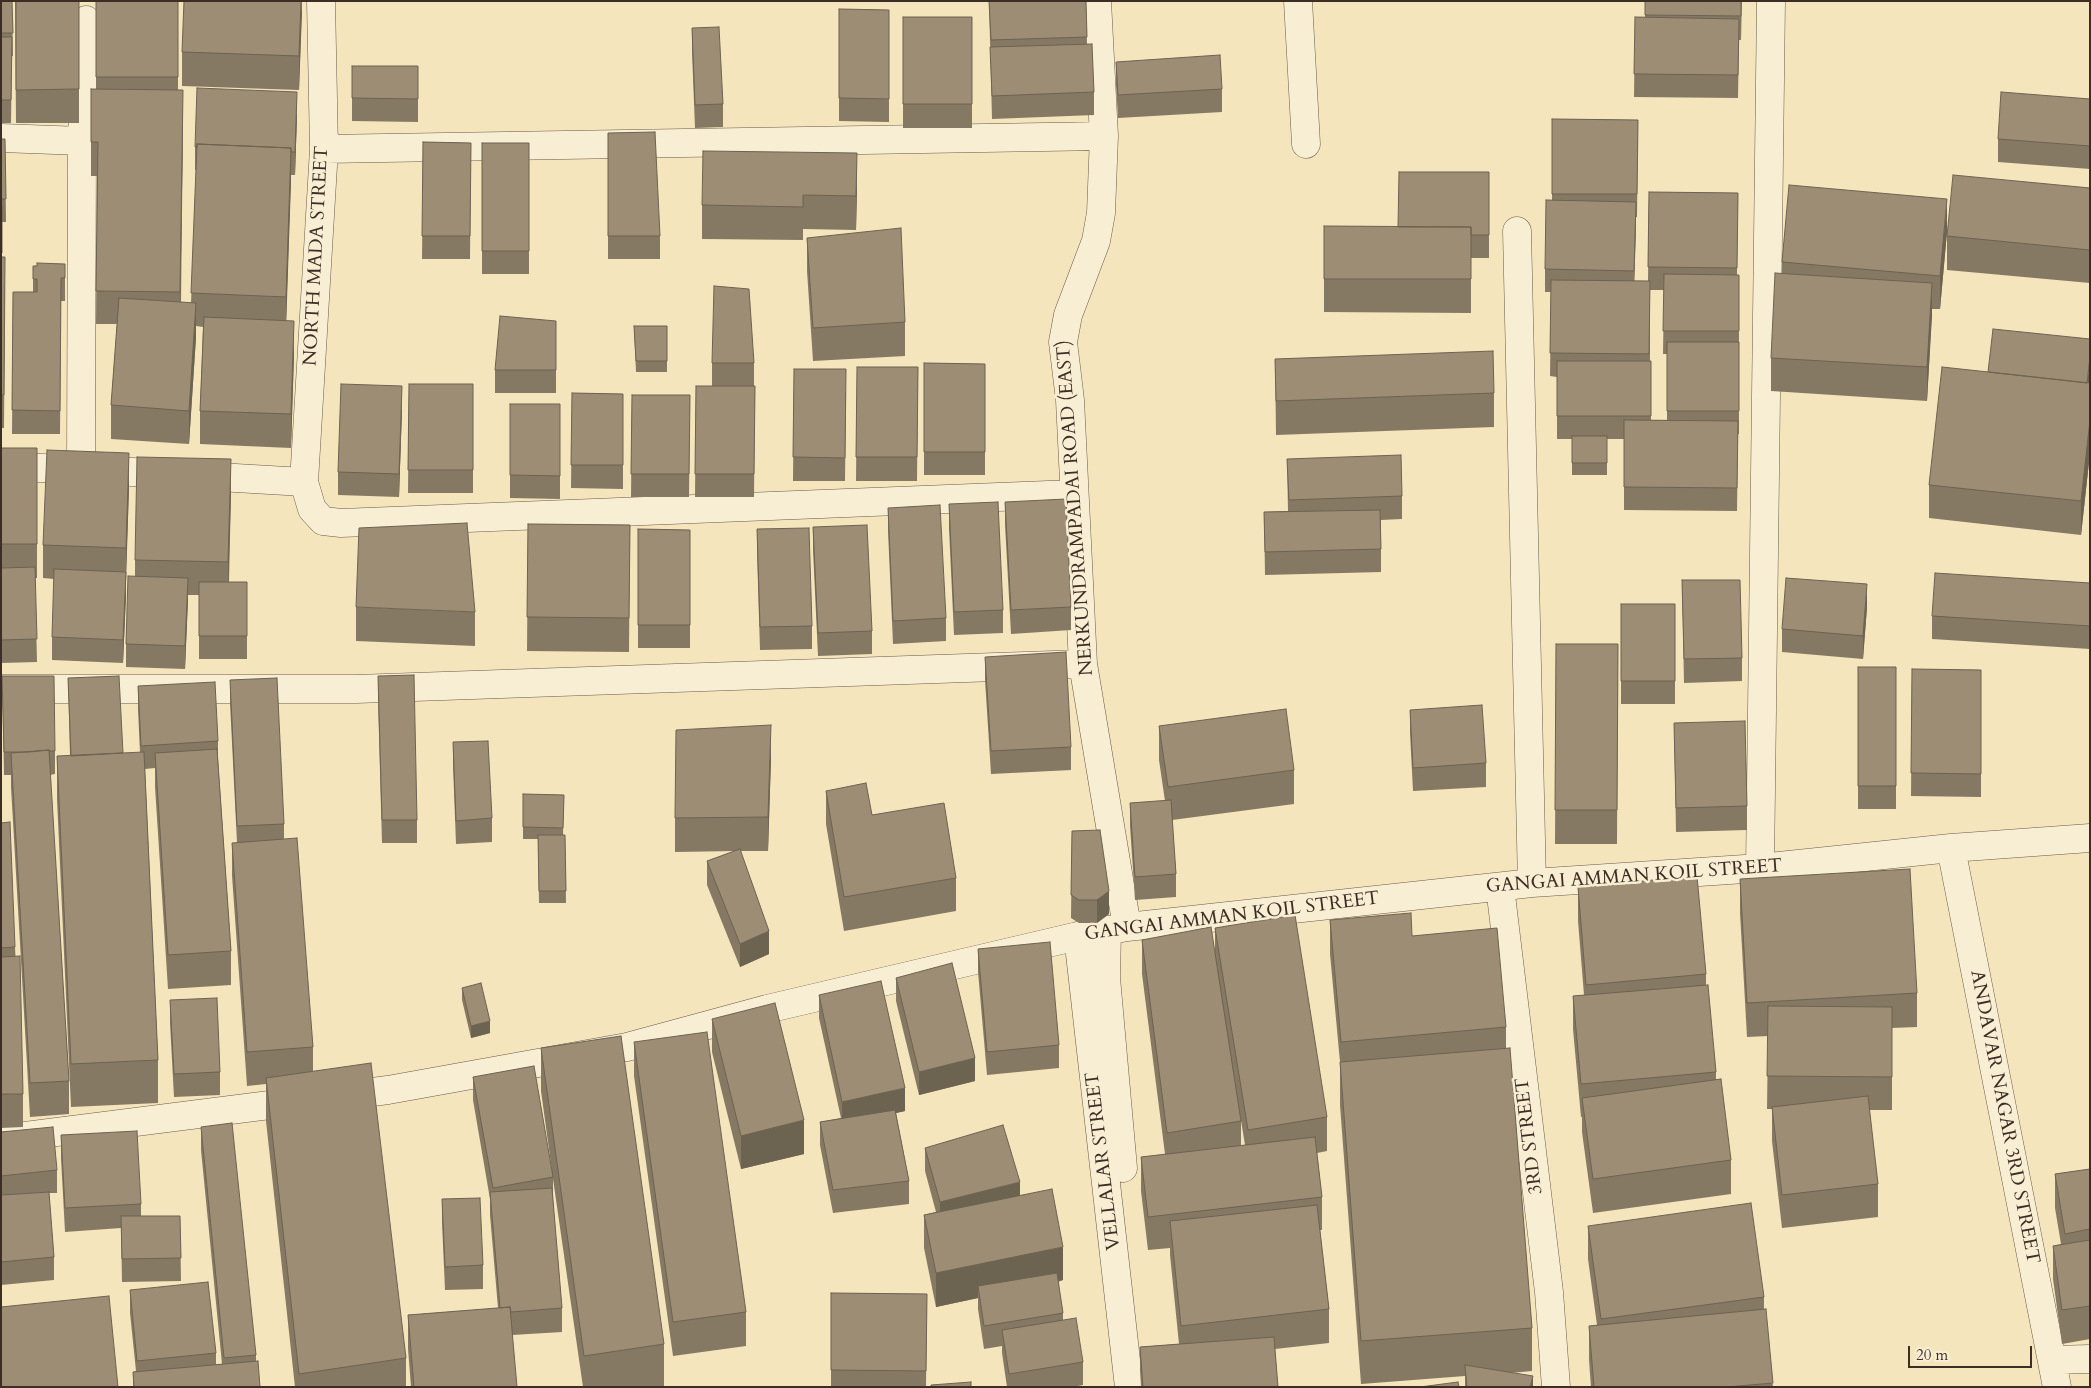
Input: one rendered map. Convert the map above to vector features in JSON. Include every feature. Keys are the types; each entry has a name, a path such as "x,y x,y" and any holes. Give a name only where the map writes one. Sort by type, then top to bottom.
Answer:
{"street":[{"name":"NORTH MADA STREET","path":"321,1 324,149 304,482 312,509 324,521 341,524 1074,494"},
{"name":"NERKUNDRAMPADAI ROAD (EAST)","path":"1097,1 1104,136 1101,213 1096,241 1068,315 1063,342 1070,400 1083,664 1117,928 1106,978 1123,1170"},
{"path":"1298,1 1306,144"},
{"path":"1760,868 1772,1"},
{"path":"81,469 82,141 86,20"},
{"path":"324,149 1104,136"},
{"path":"1,138 82,141"},
{"path":"1517,231 1532,883"},
{"path":"1,467 81,469 304,482"},
{"path":"1,689 356,689 1083,664"},
{"name":"GANGAI AMMAN KOIL STREET","path":"1,1140 388,1090 627,1047 767,1009 1117,928 1532,883 1760,868 1951,848 2090,838"},
{"name":"ANDAVAR NAGAR 3RD STREET","path":"1951,848 2057,1387"},
{"name":"3RD STREET","path":"1500,886 1549,1292 1556,1387"},
{"name":"VELLALAR STREET","path":"1078,936 1129,1387"},
{"path":"2052,1360 2090,1359"}],"building":[{"path":"1,1 12,1 13,33 1,33"},
{"path":"16,1 79,1 79,89 16,90"},
{"path":"96,1 178,1 178,77 96,77"},
{"path":"184,1 301,1 299,56 182,52"},
{"path":"989,1 1086,1 1087,37 991,40"},
{"path":"1645,1 1741,1 1741,16 1645,15"},
{"path":"839,9 889,10 889,99 839,98"},
{"path":"903,17 972,17 972,104 903,104"},
{"path":"1635,17 1739,19 1738,75 1634,74"},
{"path":"719,27 723,104 695,105 692,28"},
{"path":"1,37 12,37 11,100 1,100"},
{"path":"1092,44 1094,92 992,96 990,47"},
{"path":"1220,55 1222,89 1118,95 1116,62"},
{"path":"352,66 418,66 418,99 352,98"},
{"path":"197,88 297,92 295,152 291,152 291,148 197,144 197,147 195,147"},
{"path":"91,89 183,90 180,292 96,291 98,142 91,142"},
{"path":"2001,92 2090,99 2090,146 1998,139"},
{"path":"1552,119 1638,120 1637,194 1552,194"},
{"path":"655,132 660,236 608,236 608,133"},
{"path":"1,139 5,139 6,199 1,199"},
{"path":"423,142 471,143 470,236 422,236"},
{"path":"482,143 529,143 529,251 482,251"},
{"path":"197,144 291,148 286,297 191,293"},
{"path":"703,151 857,153 856,196 803,195 803,207 702,205"},
{"path":"1399,172 1489,172 1489,235 1471,235 1471,227 1398,227"},
{"path":"1953,175 2090,188 2090,250 1947,236"},
{"path":"1789,185 1947,199 1940,276 1782,262"},
{"path":"1649,192 1738,193 1737,268 1648,267"},
{"path":"1546,200 1636,202 1634,271 1545,269"},
{"path":"2,206 2,253 1,253"},
{"path":"1324,226 1471,227 1471,279 1324,279"},
{"path":"901,228 905,322 813,328 807,238"},
{"path":"1,257 5,257 4,395 1,395"},
{"path":"37,263 65,264 65,278 61,278 60,411 12,410 13,292 37,292 37,279 33,279 33,266 37,266"},
{"path":"1775,273 1932,283 1927,367 1771,358"},
{"path":"1664,274 1739,275 1739,331 1663,331"},
{"path":"1551,280 1650,281 1649,354 1550,353"},
{"path":"714,286 749,289 754,363 712,363"},
{"path":"119,298 196,303 189,411 111,405"},
{"path":"500,316 556,321 556,370 495,370"},
{"path":"204,317 294,321 291,414 200,411"},
{"path":"634,326 667,326 667,361 636,361"},
{"path":"1993,329 2090,339 2087,383 1988,372"},
{"path":"1667,342 1739,342 1739,411 1667,411"},
{"path":"1493,351 1494,393 1276,401 1275,359"},
{"path":"1557,361 1651,361 1651,416 1557,416"},
{"path":"924,363 985,364 985,452 924,452"},
{"path":"857,367 918,367 917,457 856,457"},
{"path":"1942,367 2090,383 2090,420 2081,501 1929,485"},
{"path":"794,369 846,369 845,458 793,457"},
{"path":"341,384 402,386 399,474 338,472"},
{"path":"409,384 473,384 473,470 408,470"},
{"path":"696,386 755,386 754,474 695,474"},
{"path":"572,393 623,394 623,465 571,465"},
{"path":"632,395 690,395 689,474 631,474"},
{"path":"510,404 560,404 560,476 510,475"},
{"path":"1624,420 1738,421 1737,488 1624,487"},
{"path":"1572,436 1607,436 1607,463 1572,463"},
{"path":"1,448 37,448 37,544 1,544"},
{"path":"47,450 129,453 126,548 43,545"},
{"path":"1401,455 1402,496 1289,500 1287,459"},
{"path":"137,457 231,459 228,562 135,560"},
{"path":"1066,499 1071,607 1011,610 1005,502"},
{"path":"998,502 1003,610 954,612 949,504"},
{"path":"940,505 946,618 893,621 888,508"},
{"path":"1380,510 1381,549 1265,552 1264,512"},
{"path":"467,523 475,612 356,607 359,528"},
{"path":"528,524 630,525 629,618 527,617"},
{"path":"867,525 872,631 818,633 813,527"},
{"path":"809,528 812,626 760,627 757,529"},
{"path":"638,529 690,530 690,625 638,625"},
{"path":"35,567 37,639 1,640 1,568"},
{"path":"54,569 126,572 123,640 52,637"},
{"path":"1935,573 2090,583 2090,626 1932,616"},
{"path":"128,576 188,578 185,646 126,644"},
{"path":"1786,578 1867,584 1863,636 1782,629"},
{"path":"1682,580 1740,580 1742,658 1684,659"},
{"path":"199,582 247,582 247,636 199,636"},
{"path":"1621,604 1675,604 1675,681 1621,681"},
{"path":"1556,644 1618,644 1617,810 1555,810"},
{"path":"1066,652 1071,747 991,751 985,657"},
{"path":"1858,667 1896,667 1896,786 1858,786"},
{"path":"1912,669 1981,670 1981,774 1911,773"},
{"path":"414,675 417,820 382,820 378,676"},
{"path":"2,676 54,676 55,751 4,752"},
{"path":"119,676 123,753 71,756 68,678"},
{"path":"277,678 284,824 237,826 230,680"},
{"path":"215,682 218,741 141,746 138,686"},
{"path":"1482,705 1486,763 1413,768 1410,710"},
{"path":"1286,709 1294,770 1168,787 1159,726"},
{"path":"1745,721 1747,806 1676,808 1674,723"},
{"path":"771,725 768,817 675,818 676,730"},
{"path":"488,741 492,818 456,821 453,742"},
{"path":"217,749 231,951 168,955 155,753"},
{"path":"49,750 69,1081 30,1083 11,753"},
{"path":"144,752 158,1060 71,1064 57,756"},
{"path":"866,783 872,815 944,803 956,878 844,897 826,791"},
{"path":"523,794 564,795 563,828 523,827"},
{"path":"1171,800 1176,874 1135,877 1130,803"},
{"path":"10,822 15,947 1,948 1,823"},
{"path":"1100,830 1109,891 1097,900 1079,900 1071,895 1072,831"},
{"path":"538,835 565,835 566,891 539,891"},
{"path":"297,838 313,1047 247,1052 232,843"},
{"path":"740,849 769,931 740,944 707,861"},
{"path":"1910,869 1917,993 1747,1003 1740,879"},
{"path":"1697,876 1706,974 1586,985 1578,887"},
{"path":"1411,913 1412,936 1497,928 1506,1027 1341,1042 1330,920"},
{"path":"1295,915 1327,1117 1248,1130 1215,928"},
{"path":"1211,927 1241,1121 1167,1133 1142,940"},
{"path":"1050,942 1059,1045 987,1052 978,949"},
{"path":"20,956 23,1094 1,1094 1,957"},
{"path":"952,963 975,1058 919,1072 896,978"},
{"path":"881,981 905,1088 842,1102 819,995"},
{"path":"481,983 490,1021 471,1026 462,988"},
{"path":"1708,985 1716,1072 1581,1084 1573,996"},
{"path":"217,998 220,1072 174,1074 170,1000"},
{"path":"775,1003 804,1120 741,1136 712,1019"},
{"path":"1768,1006 1892,1007 1892,1077 1767,1076"},
{"path":"707,1032 746,1312 673,1322 634,1042"},
{"path":"621,1036 664,1344 584,1356 541,1048"},
{"path":"1510,1048 1532,1328 1361,1341 1340,1062"},
{"path":"371,1063 406,1358 299,1374 266,1078"},
{"path":"534,1066 553,1177 493,1188 473,1077"},
{"path":"1721,1079 1731,1160 1593,1179 1582,1098"},
{"path":"1868,1096 1878,1184 1782,1195 1772,1107"},
{"path":"895,1110 909,1181 833,1190 820,1122"},
{"path":"232,1123 256,1355 224,1358 201,1127"},
{"path":"1003,1125 1020,1182 940,1202 925,1148"},
{"path":"53,1127 57,1170 1,1176 1,1132"},
{"path":"137,1131 141,1204 65,1208 61,1135"},
{"path":"1315,1137 1322,1197 1148,1217 1141,1157"},
{"path":"2090,1169 2090,1229 2065,1234 2055,1174"},
{"path":"552,1188 562,1308 511,1312 510,1307 500,1308 490,1192"},
{"path":"1052,1189 1063,1247 936,1273 924,1215"},
{"path":"49,1192 54,1257 1,1262 1,1195"},
{"path":"480,1198 483,1265 445,1267 442,1199"},
{"path":"1751,1203 1764,1297 1601,1319 1588,1226"},
{"path":"1317,1205 1329,1309 1181,1326 1170,1221"},
{"path":"121,1216 180,1216 181,1258 122,1259"},
{"path":"2090,1240 2090,1306 2062,1310 2053,1246"},
{"path":"1057,1273 1063,1313 984,1326 978,1286"},
{"path":"208,1282 216,1353 137,1361 130,1290"},
{"path":"831,1293 927,1294 926,1371 831,1370"},
{"path":"109,1296 118,1387 1,1387 1,1307"},
{"path":"510,1307 517,1387 414,1387 408,1315"},
{"path":"1766,1309 1773,1383 1727,1387 1594,1387 1589,1326"},
{"path":"1076,1318 1083,1362 1009,1374 1002,1330"},
{"path":"1274,1337 1278,1387 1143,1387 1140,1347"},
{"path":"258,1361 260,1387 134,1387 133,1372"},
{"path":"1465,1365 1533,1376 1530,1387 1467,1387"},
{"path":"971,1382 971,1387 931,1387 931,1385"},
{"path":"1458,1382 1459,1387 1420,1387"}]}
